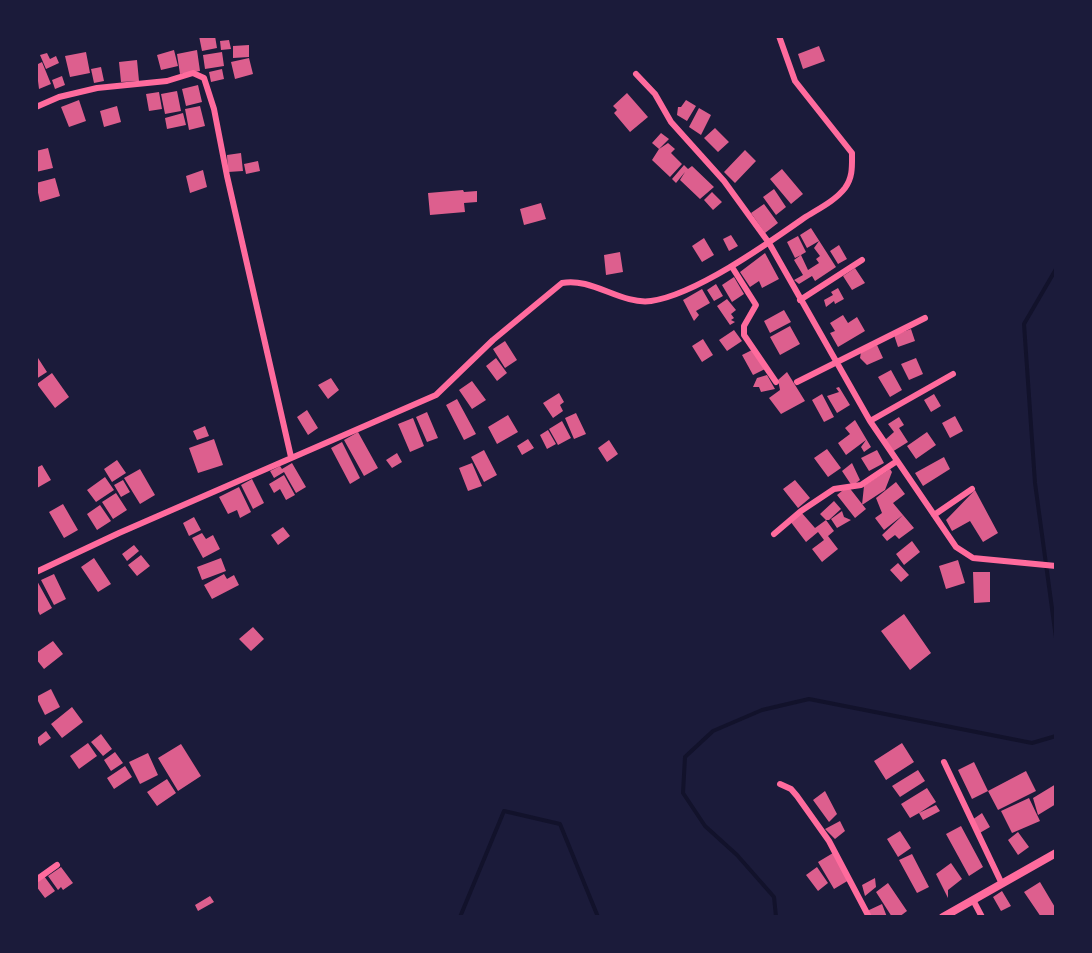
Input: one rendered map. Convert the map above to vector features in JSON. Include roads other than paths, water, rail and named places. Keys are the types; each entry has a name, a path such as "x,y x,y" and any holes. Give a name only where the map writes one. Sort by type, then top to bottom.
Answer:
{"street":[{"path":"36,572 291,457 436,395 493,340 562,283 576,282 629,300 650,301 672,296 732,267 837,196 850,178 852,170 849,147 834,134 795,81 779,36"},
{"path":"36,107 59,97 97,88 167,81 193,74 204,78 214,109 291,457"},
{"path":"636,74 655,94 671,122 724,181 769,243 870,421 956,547 973,558 1056,566"},
{"path":"801,300 862,260"},
{"path":"732,267 756,305 744,326 744,335 776,382"},
{"path":"797,382 925,318"},
{"path":"870,421 953,374"},
{"path":"774,534 801,511 834,489 861,485 897,461"},
{"path":"934,515 972,489"},
{"path":"944,762 1002,884"},
{"path":"780,784 791,789 829,841 868,917"},
{"path":"943,917 1056,853"},
{"path":"36,880 57,865"},
{"path":"973,900 982,917"}],"waterway":[{"path":"1056,269 1024,324 1035,483 1056,638"},
{"path":"776,917 774,897 737,855 705,826 683,793 685,757 713,731 762,710 809,699 1032,743 1056,736"},
{"path":"460,917 504,811 560,824 598,917"}]}
